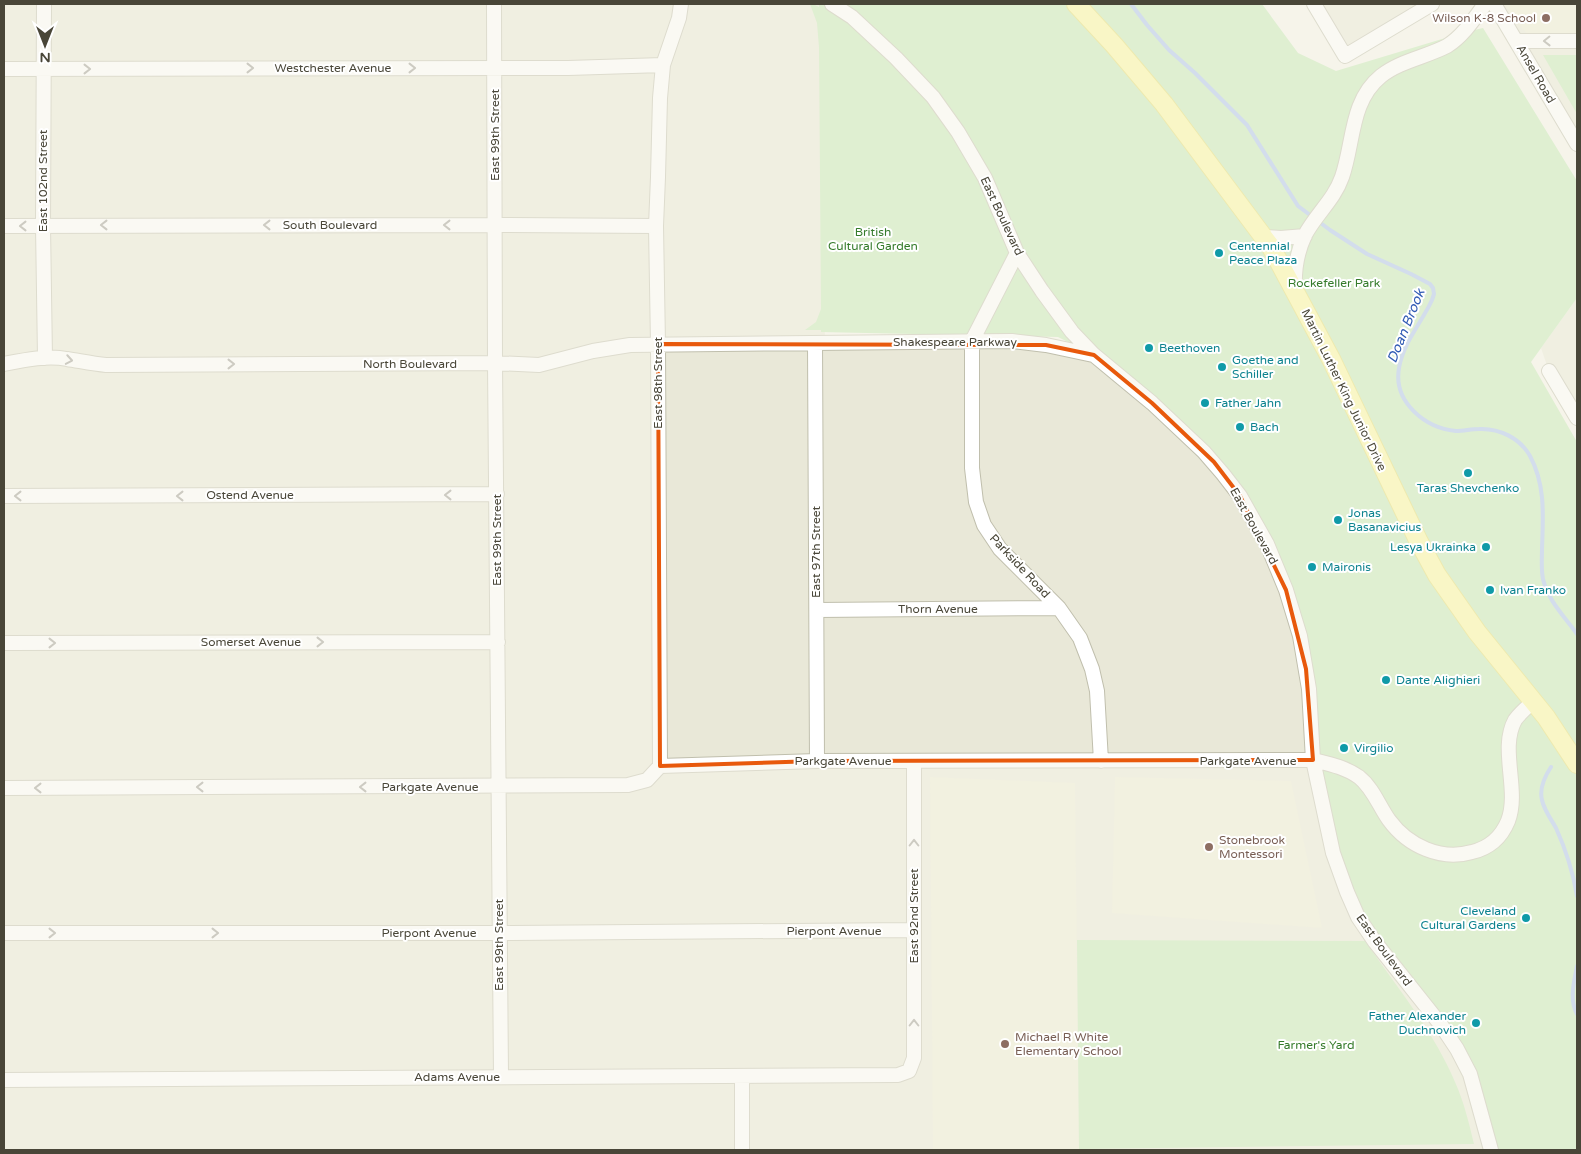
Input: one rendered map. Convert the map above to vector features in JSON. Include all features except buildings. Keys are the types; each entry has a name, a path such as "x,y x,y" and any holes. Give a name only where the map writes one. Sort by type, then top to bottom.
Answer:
{"main road":[{"name":"Martin Luther King Junior Drive","path":"1076,4 1164,104 1264,237 1295,290 1331,359 1418,540 1437,575 1472,625 1534,702 1576,762"}],"street":[{"name":"East 102nd Street","path":"44,4 43,226 45,358"},
{"name":"East 99th Street","path":"494,4 501,1076"},
{"name":"East 98th Street","path":"660,766 656,226 660,98 663,65 679,18 681,4"},
{"name":"East Boulevard","path":"832,4 852,17 896,58 933,97 958,132 984,178 1018,253 1072,332 1094,355 1152,402 1214,462 1240,496 1267,544 1286,590 1300,636 1308,688 1313,760 1333,852 1354,908 1375,942 1441,1025 1457,1049 1470,1074 1491,1150"},
{"path":"1314,4 1345,56 1432,4"},
{"path":"1295,290 1294,276 1296,263 1308,232 1327,205 1341,178 1355,119 1371,87 1380,76 1392,69 1436,51 1454,40 1472,22 1485,4"},
{"name":"Ansel Road","path":"1494,4 1576,140"},
{"path":"1517,41 1577,41"},
{"name":"Westchester Avenue","path":"4,69 495,68 663,65"},
{"name":"South Boulevard","path":"4,226 656,226"},
{"path":"1264,237 1281,238 1308,232"},
{"name":"Parkside Road","path":"1018,253 972,342 972,468 976,502 984,526 1000,549 1059,608 1080,638 1092,669 1098,702 1101,761"},
{"name":"Shakespeare Parkway","path":"815,343 1012,342 1046,345 1094,355"},
{"name":"North Boulevard","path":"4,364 21,360 66,358 84,363 106,365 539,365 602,349 630,345 815,343"},
{"name":"East 97th Street","path":"815,343 817,761"},
{"path":"1549,371 1577,418"},
{"name":"Ostend Avenue","path":"4,496 496,494"},
{"name":"Thorn Avenue","path":"817,610 1059,608"},
{"name":"Somerset Avenue","path":"4,643 498,642"},
{"name":"Parkgate Avenue","path":"4,788 628,785 647,780 660,766 817,761 1313,760 1341,767 1361,778 1369,787 1389,820 1398,831 1411,841 1436,853 1456,855 1481,850 1492,844 1505,828 1513,802 1510,753 1511,732 1516,719 1534,702"},
{"name":"East 92nd Street","path":"909,1071 914,1058 914,761"},
{"name":"Pierpont Avenue","path":"4,933 499,933 914,930"},
{"name":"Adams Avenue","path":"4,1080 501,1076 898,1076 909,1071"},
{"path":"742,1077 742,1150"}],"highlighted area":[{"path":"658,344 1046,345 1094,355 1152,403 1214,462 1240,496 1286,590 1306,669 1313,760 817,761 660,766"}],"shaded area":[{"path":"4,4 820,4 825,342 1012,341 1094,355 1214,462 1267,544 1491,1150 4,1150"},
{"path":"1314,4 1432,4 1345,56"},
{"path":"1494,4 1577,4 1577,144"},
{"name":"Wilson K-8 School","path":"1504,4 1577,4 1577,33 1527,34"},
{"path":"1577,298 1577,418 1549,371 1541,348"},
{"name":"Michael R White Elementary School","path":"930,777 1075,783 1079,1149 933,1150"},
{"name":"Stonebrook Montessori","path":"1115,777 1291,781 1322,928 1112,913"}],"green space":[{"name":"Rockefeller Park","path":"810,4 819,7 819,4 1262,4 1298,53 1336,71 1483,28 1577,181 1577,298 1531,362 1577,442 1577,1150 1487,1150 1470,1074 1393,966 1337,866 1300,636 1267,544 1204,452 1094,355 1058,337 821,332 821,330 805,330 816,322 821,309 819,47 817,23"},
{"path":"1543,55 1577,55 1577,114"},
{"name":"Farmer's Yard","path":"1077,940 1365,941 1436,1044 1461,1097 1474,1144 1079,1149"}],"waterway":[{"name":"Doan Brook","path":"1131,4 1169,50 1247,125 1298,206 1367,254 1411,274 1430,284 1433,288 1432,300 1404,350 1401,359 1398,380 1401,392 1406,402 1414,411 1433,425 1456,431 1494,430 1515,439 1526,450 1535,467 1541,490 1543,513 1542,564 1545,587 1557,608 1577,634"},
{"name":"Doan Brook","path":"1551,767 1545,778 1541,796 1566,853 1577,896"},
{"name":"Doan Brook","path":"1577,966 1573,996 1577,1014"}],"place":[{"name":"Wilson K-8 School","path":"1546,18"},
{"name":"Centennial Peace Plaza","path":"1219,253"},
{"name":"Beethoven","path":"1149,348"},
{"name":"Goethe and Schiller","path":"1222,367"},
{"name":"Father Jahn","path":"1205,403"},
{"name":"Bach","path":"1240,427"},
{"name":"Taras Shevchenko","path":"1468,473"},
{"name":"Jonas Basanavicius","path":"1338,520"},
{"name":"Lesya Ukrainka","path":"1486,547"},
{"name":"Maironis","path":"1312,567"},
{"name":"Ivan Franko","path":"1490,590"},
{"name":"Dante Alighieri","path":"1386,680"},
{"name":"Virgilio","path":"1344,748"},
{"name":"Stonebrook Montessori","path":"1209,847"},
{"name":"Cleveland Cultural Gardens","path":"1526,918"},
{"name":"Father Alexander Duchnovich","path":"1476,1023"},
{"name":"Michael R White Elementary School","path":"1005,1044"}],"park label":[{"name":"British Cultural Garden","path":"873,239"}]}
